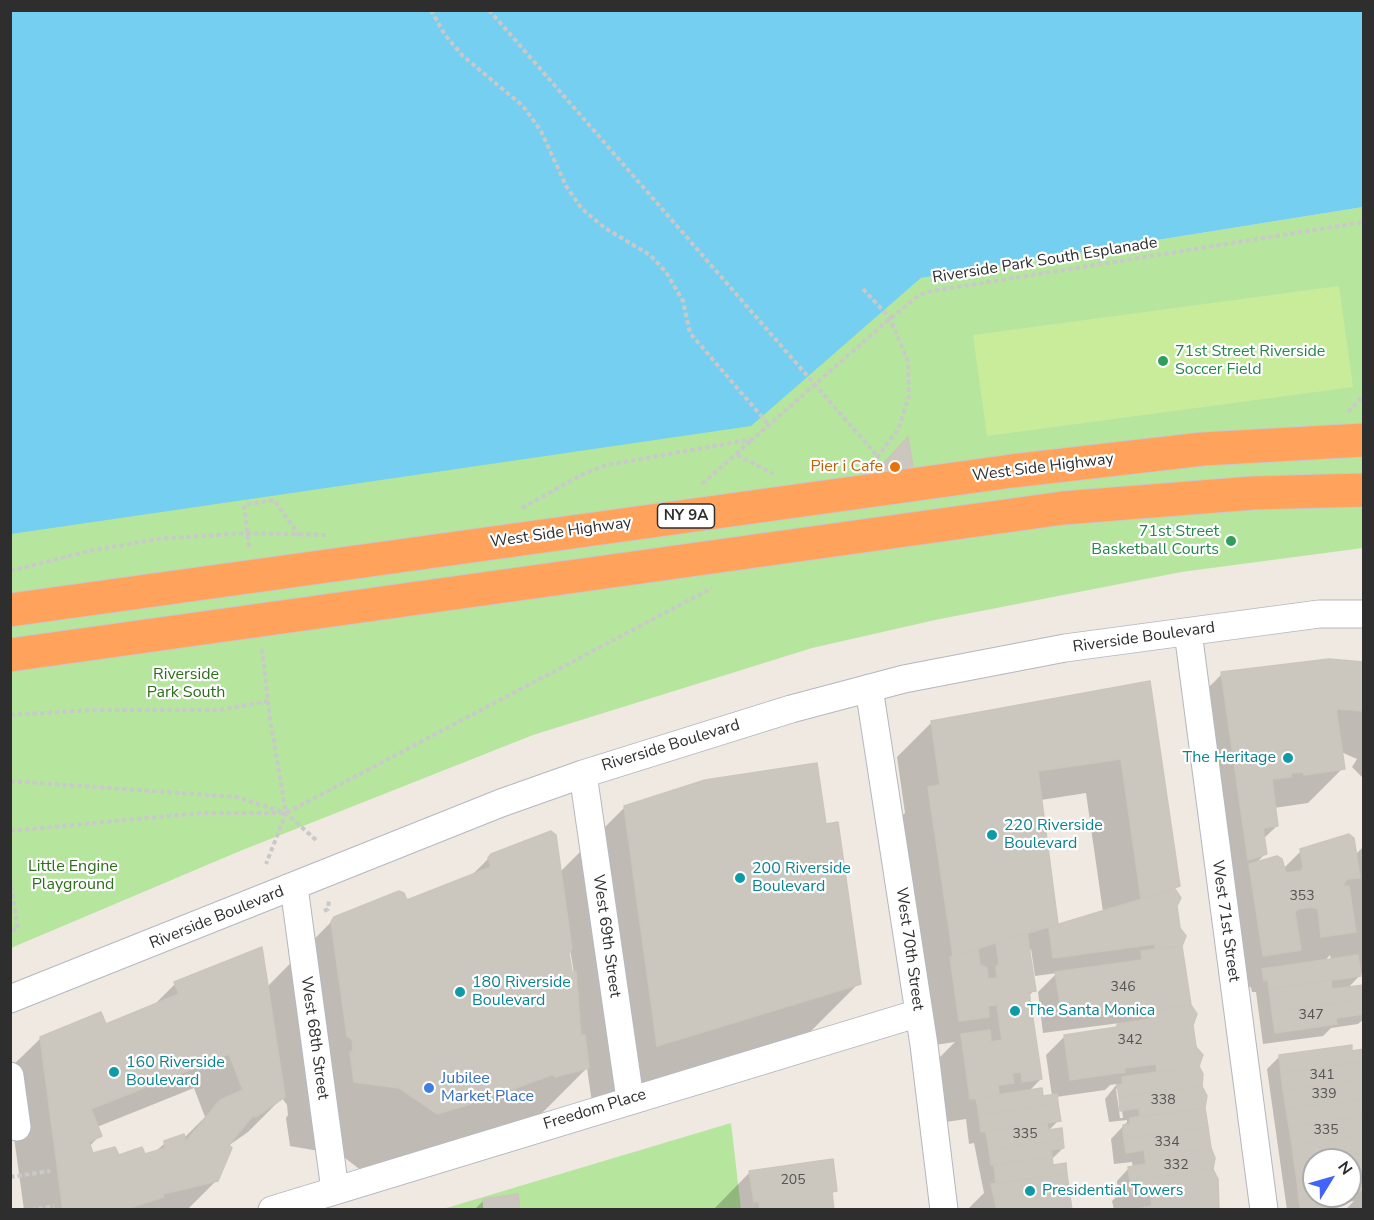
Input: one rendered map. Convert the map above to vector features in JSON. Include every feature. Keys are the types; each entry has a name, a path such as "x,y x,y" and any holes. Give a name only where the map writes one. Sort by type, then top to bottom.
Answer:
{"highway":[{"name":"West Side Highway","path":"10,610 1012,471 1203,449 1364,440"},
{"path":"10,655 1063,508 1253,493 1364,489"}],"street":[{"name":"Riverside Boulevard","path":"10,999 501,802 582,774 790,709 869,688 1065,648 1319,614 1364,614"},
{"name":"West 71st Street","path":"1188,632 1264,1209"},
{"name":"West 70th Street","path":"869,688 919,1013 944,1209"},
{"name":"West 69th Street","path":"582,774 630,1099"},
{"name":"West 68th Street","path":"294,886 335,1190"},
{"name":"Freedom Place","path":"272,1209 919,1013"},
{"path":"10,1076 17,1126"}],"path":[{"path":"430,10 445,35 463,56 523,106 541,130 566,186 582,209 605,228 650,255 666,272 683,301 690,333 769,425"},
{"path":"489,10 816,384 876,460 899,428 909,396 908,362 890,318 863,289"},
{"name":"Riverside Park South Esplanade","path":"699,486 918,296 941,289 1364,222"},
{"path":"516,511 547,497 583,474 607,465 753,439"},
{"path":"737,455 782,478"},
{"path":"249,553 244,505 274,500 304,542"},
{"path":"10,571 88,551 158,539 247,533 328,535"},
{"path":"10,831 200,813 286,813 721,583"},
{"path":"260,640 286,813 266,864"},
{"path":"10,715 92,710 220,710 268,702"},
{"path":"10,782 237,796 286,813 317,841"},
{"path":"10,879 18,929 10,930"},
{"path":"328,909 329,900"},
{"path":"10,1177 50,1171"},
{"path":"31,1209 54,1206"}],"green space":[{"name":"Riverside Park South","path":"1363,207 1363,548 1181,572 935,620 812,648 533,735 240,851 11,948 10,533 759,418 921,278"},
{"name":"71st Street Riverside Soccer Field","path":"1339,286 1353,387 987,436 973,335"},
{"path":"731,1123 741,1209 443,1209"}],"water":[{"path":"10,11 1363,11 1363,207 921,278 751,426 11,534"}],"building":[{"name":"Pier i Cafe","path":"908,437 917,491 854,481 886,461"},
{"name":"The Heritage","path":"1329,659 1364,662 1364,711 1336,709 1345,769 1304,775 1304,772 1291,773 1291,777 1272,779 1278,826 1263,828 1267,854 1248,860 1221,672"},
{"name":"220 Riverside Boulevard","path":"1150,681 1180,886 1141,899 1121,759 1038,771 1058,924 953,956 928,787 940,785 931,721"},
{"name":"200 Riverside Boulevard","path":"817,763 826,824 838,822 861,984 657,1046 624,806 705,780"},
{"name":"180 Riverside Boulevard","path":"551,831 556,835 572,949 569,953 572,972 576,972 581,1036 585,1035 589,1068 555,1077 554,1074 491,1097 490,1094 469,1101 470,1104 437,1114 399,1088 354,1082 350,1052 353,1051 352,1039 347,1036 331,922 334,917 399,891 404,893 407,900 491,867 488,858 491,854"},
{"path":"1349,834 1354,838 1360,878 1347,879 1344,887 1349,886 1356,932 1321,937 1318,909 1313,907 1298,909 1295,912 1301,950 1263,956 1249,864 1277,856 1282,859 1286,873 1301,871 1303,867 1300,849"},
{"path":"1175,889 1181,898 1177,906 1180,928 1186,936 1182,946 1155,949 1155,944 1053,958 1049,927"},
{"name":"The Santa Monica","path":"1027,933 1036,991 1029,992 1042,1079 1022,1082 1021,1072 1012,1073 1014,1083 998,1085 999,1095 970,1099 961,1034 990,1030 991,1042 1002,1040 997,1005 988,1006 989,1017 959,1021 950,957 978,948 980,965 987,968 988,979 997,978 996,967 999,964 996,943"},
{"path":"1182,946 1191,1005 1149,1011 1148,1004 1062,1016 1055,972 1142,960 1141,951"},
{"name":"160 Riverside Boulevard","path":"262,947 285,1097 256,1117 254,1115 229,1145 232,1148 218,1181 163,1194 164,1197 123,1210 120,1207 111,1210 63,1210 40,1037 101,1012 106,1024 179,994 174,982","holes":["229,1054 243,1090 220,1100 186,1142 184,1134 164,1141 165,1148 145,1154 142,1147 119,1155 115,1147 93,1153 89,1142 102,1136 91,1109"]},
{"path":"1358,955 1361,976 1269,989 1268,980 1264,981 1262,969"},
{"path":"1331,980 1332,989 1364,985 1364,999 1272,1012 1269,989"},
{"path":"1364,999 1364,1014 1336,1018 1337,1024 1275,1033 1272,1012"},
{"path":"1191,1005 1197,1014 1193,1025 1196,1047 1203,1055 1199,1066 1157,1072 1156,1064 1124,1068 1125,1072 1070,1080 1064,1035 1117,1027 1117,1024 1150,1019 1149,1011"},
{"path":"1352,1045 1352,1051 1364,1049 1364,1061 1281,1073 1279,1055"},
{"path":"1364,1061 1364,1079 1283,1091 1281,1073"},
{"path":"1199,1066 1203,1074 1202,1086 1119,1097 1117,1085 1123,1084 1122,1077"},
{"path":"1364,1079 1364,1099 1286,1109 1283,1091"},
{"path":"1202,1086 1207,1096 1205,1108 1140,1116 1139,1108 1120,1111 1119,1097"},
{"path":"1042,1088 1043,1096 1057,1094 1058,1103 979,1115 976,1098"},
{"path":"1364,1099 1362,1116 1289,1127 1286,1109"},
{"path":"1058,1103 1061,1121 981,1132 979,1115"},
{"path":"1205,1108 1208,1127 1124,1139 1123,1125 1130,1124 1130,1118"},
{"path":"1362,1116 1364,1135 1292,1145 1289,1127"},
{"path":"1047,1123 1048,1130 1062,1128 1063,1139 989,1150 986,1131"},
{"path":"1208,1127 1211,1148 1145,1157 1144,1150 1126,1153 1124,1139"},
{"path":"1364,1135 1364,1153 1362,1153 1362,1148 1302,1148 1302,1161 1294,1162 1292,1145"},
{"path":"1063,1139 1064,1148 1051,1150 1052,1157 991,1165 989,1150"},
{"path":"1211,1148 1215,1158 1213,1169 1130,1181 1128,1167 1146,1164 1145,1157"},
{"path":"1362,1153 1364,1153 1364,1171 1362,1171"},
{"path":"1052,1157 1053,1165 1066,1163 1067,1174 996,1183 994,1165"},
{"path":"833,1159 837,1191 832,1192 834,1210 760,1210 759,1201 754,1202 749,1171"},
{"path":"1302,1161 1302,1180 1297,1181 1294,1162"},
{"path":"1213,1169 1218,1179 1219,1210 1134,1210 1152,1206 1150,1192 1132,1194 1130,1181"},
{"path":"1362,1171 1364,1171 1364,1190 1362,1190"},
{"name":"Presidential Towers","path":"1067,1174 1072,1210 997,1210 991,1184"},
{"path":"1302,1180 1302,1200 1299,1200 1297,1181"},
{"path":"518,1194 520,1210 484,1210 483,1199"},
{"path":"1299,1200 1302,1200 1302,1208 1329,1208 1329,1210 1301,1210"}],"place":[{"name":"71st Street Riverside Soccer Field","path":"1163,361"},
{"name":"Pier i Cafe","path":"895,467"},
{"name":"71st Street Basketball Courts","path":"1231,541"},
{"name":"The Heritage","path":"1288,758"},
{"name":"220 Riverside Boulevard","path":"992,835"},
{"name":"200 Riverside Boulevard","path":"740,878"},
{"name":"180 Riverside Boulevard","path":"460,992"},
{"name":"The Santa Monica","path":"1015,1011"},
{"name":"160 Riverside Boulevard","path":"114,1072"},
{"name":"Jubilee Market Place","path":"429,1088"},
{"name":"Presidential Towers","path":"1030,1191"}],"park label":[{"name":"Little Engine Playground","path":"73,876"}]}
